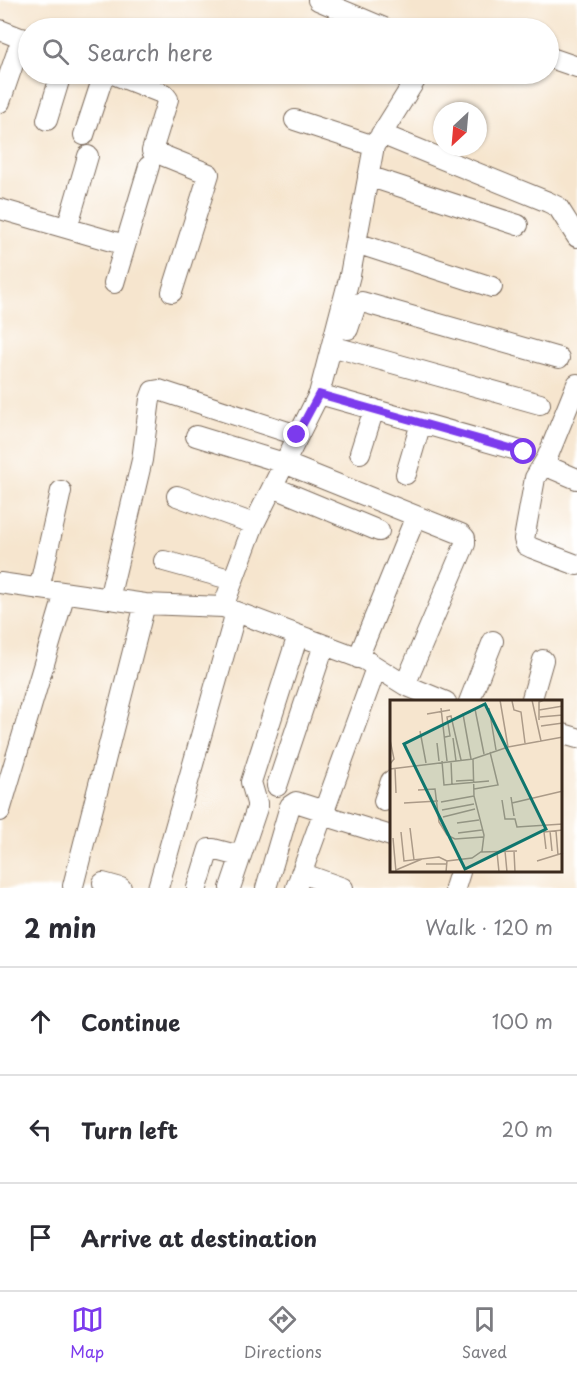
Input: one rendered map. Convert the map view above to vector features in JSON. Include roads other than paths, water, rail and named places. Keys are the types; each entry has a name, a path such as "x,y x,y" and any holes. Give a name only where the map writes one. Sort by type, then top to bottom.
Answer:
{"street":[{"path":"318,0 346,6 367,18"},
{"path":"0,30 18,37"},
{"path":"0,102 18,57"},
{"path":"559,61 577,67"},
{"path":"47,120 58,84"},
{"path":"84,135 101,84"},
{"path":"138,84 164,94 168,99 152,151 208,174 172,292"},
{"path":"324,395 377,140 413,84"},
{"path":"295,120 377,140 548,202 558,207 577,237"},
{"path":"66,228 88,156"},
{"path":"114,283 149,166"},
{"path":"368,176 518,225"},
{"path":"0,209 125,245"},
{"path":"356,243 492,287"},
{"path":"158,888 230,610 233,580 254,524 297,435 324,395 342,350 356,305 362,302 559,358"},
{"path":"342,350 540,404"},
{"path":"577,384 544,465 535,478 524,539 526,545 577,566"},
{"path":"109,599 142,460 153,391 159,390 297,435"},
{"path":"324,395 524,452"},
{"path":"360,453 374,409"},
{"path":"406,474 421,423"},
{"path":"196,436 284,463 461,534 465,538 465,544 415,694"},
{"path":"544,465 577,478"},
{"path":"273,487 378,531"},
{"path":"39,589 61,491"},
{"path":"177,496 254,524"},
{"path":"358,657 416,516"},
{"path":"164,561 233,580"},
{"path":"0,583 145,604 230,610 358,657 415,694 438,700"},
{"path":"0,811 65,593"},
{"path":"73,886 145,604"},
{"path":"230,888 257,808 250,782 298,635"},
{"path":"471,700 493,641"},
{"path":"277,786 324,645"},
{"path":"532,700 543,660"},
{"path":"343,888 299,881 375,668"},
{"path":"384,801 390,784"},
{"path":"266,888 290,806 296,802 390,836"},
{"path":"196,888 209,849 240,856"},
{"path":"455,888 460,873"}]}
